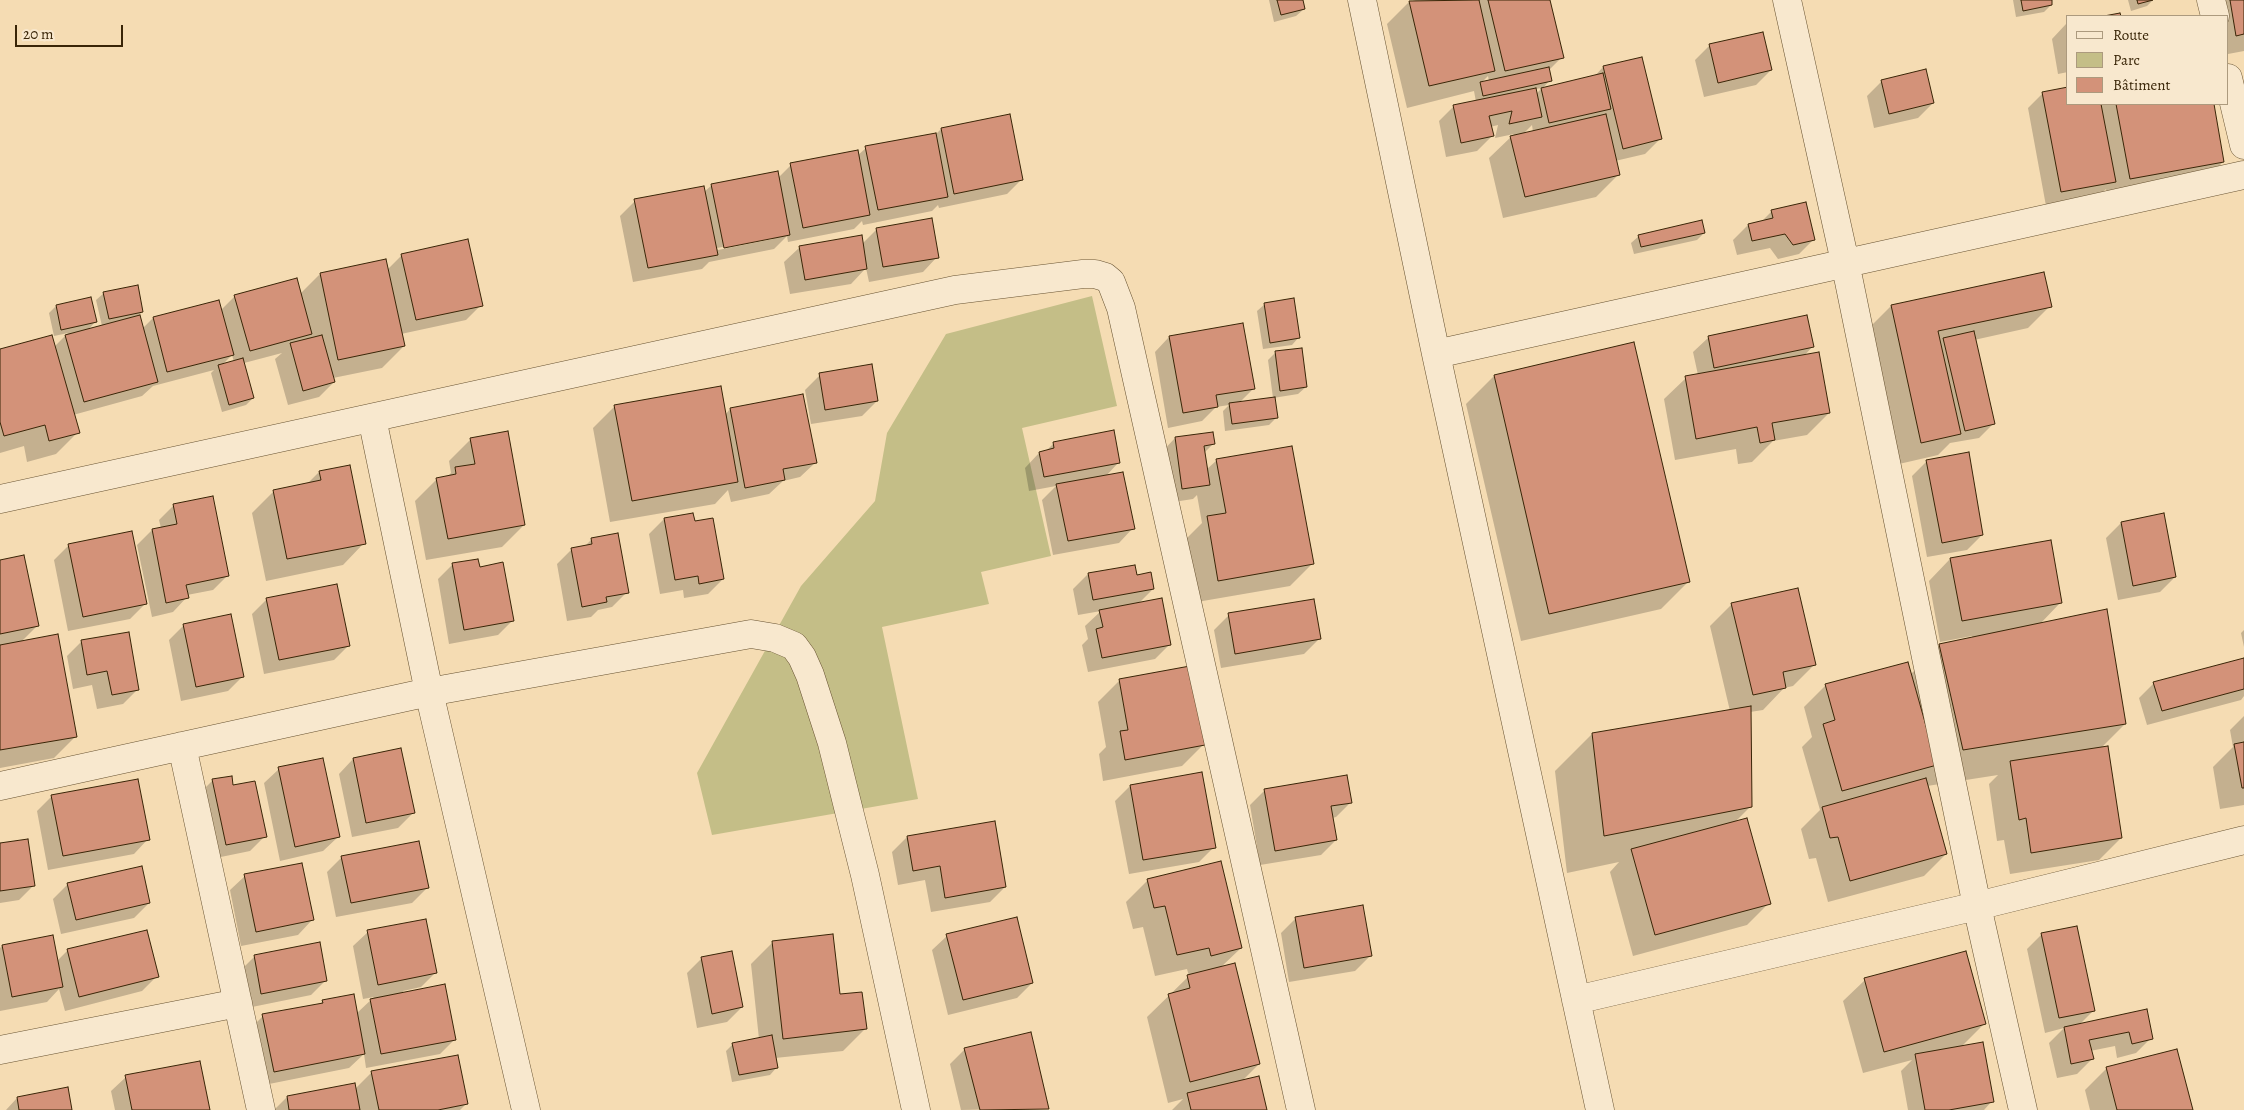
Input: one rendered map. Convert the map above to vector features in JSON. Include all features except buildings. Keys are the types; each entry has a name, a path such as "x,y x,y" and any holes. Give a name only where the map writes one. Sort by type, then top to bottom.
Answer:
{"street":[{"path":"1362,0 1436,354 1600,1110"},
{"path":"1787,0 1845,262 1976,906 2023,1110"},
{"path":"2211,0 2215,15"},
{"path":"2233,80 2244,145"},
{"path":"1436,354 2244,175"},
{"path":"0,500 955,290 1084,274 1105,277 1110,282 1121,308 1300,1110"},
{"path":"372,418 429,692 526,1110"},
{"path":"0,786 429,692 751,634 775,638 794,646 810,675 832,743 865,875 916,1110"},
{"path":"182,746 261,1110"},
{"path":"1576,1000 1976,906 2244,840"},
{"path":"0,1050 238,1003"}],"green space":[{"path":"1092,296 1117,406 1022,428 1051,556 981,572 989,604 882,627 918,799 712,835 697,773 801,586 875,501 887,433 946,334"}]}
